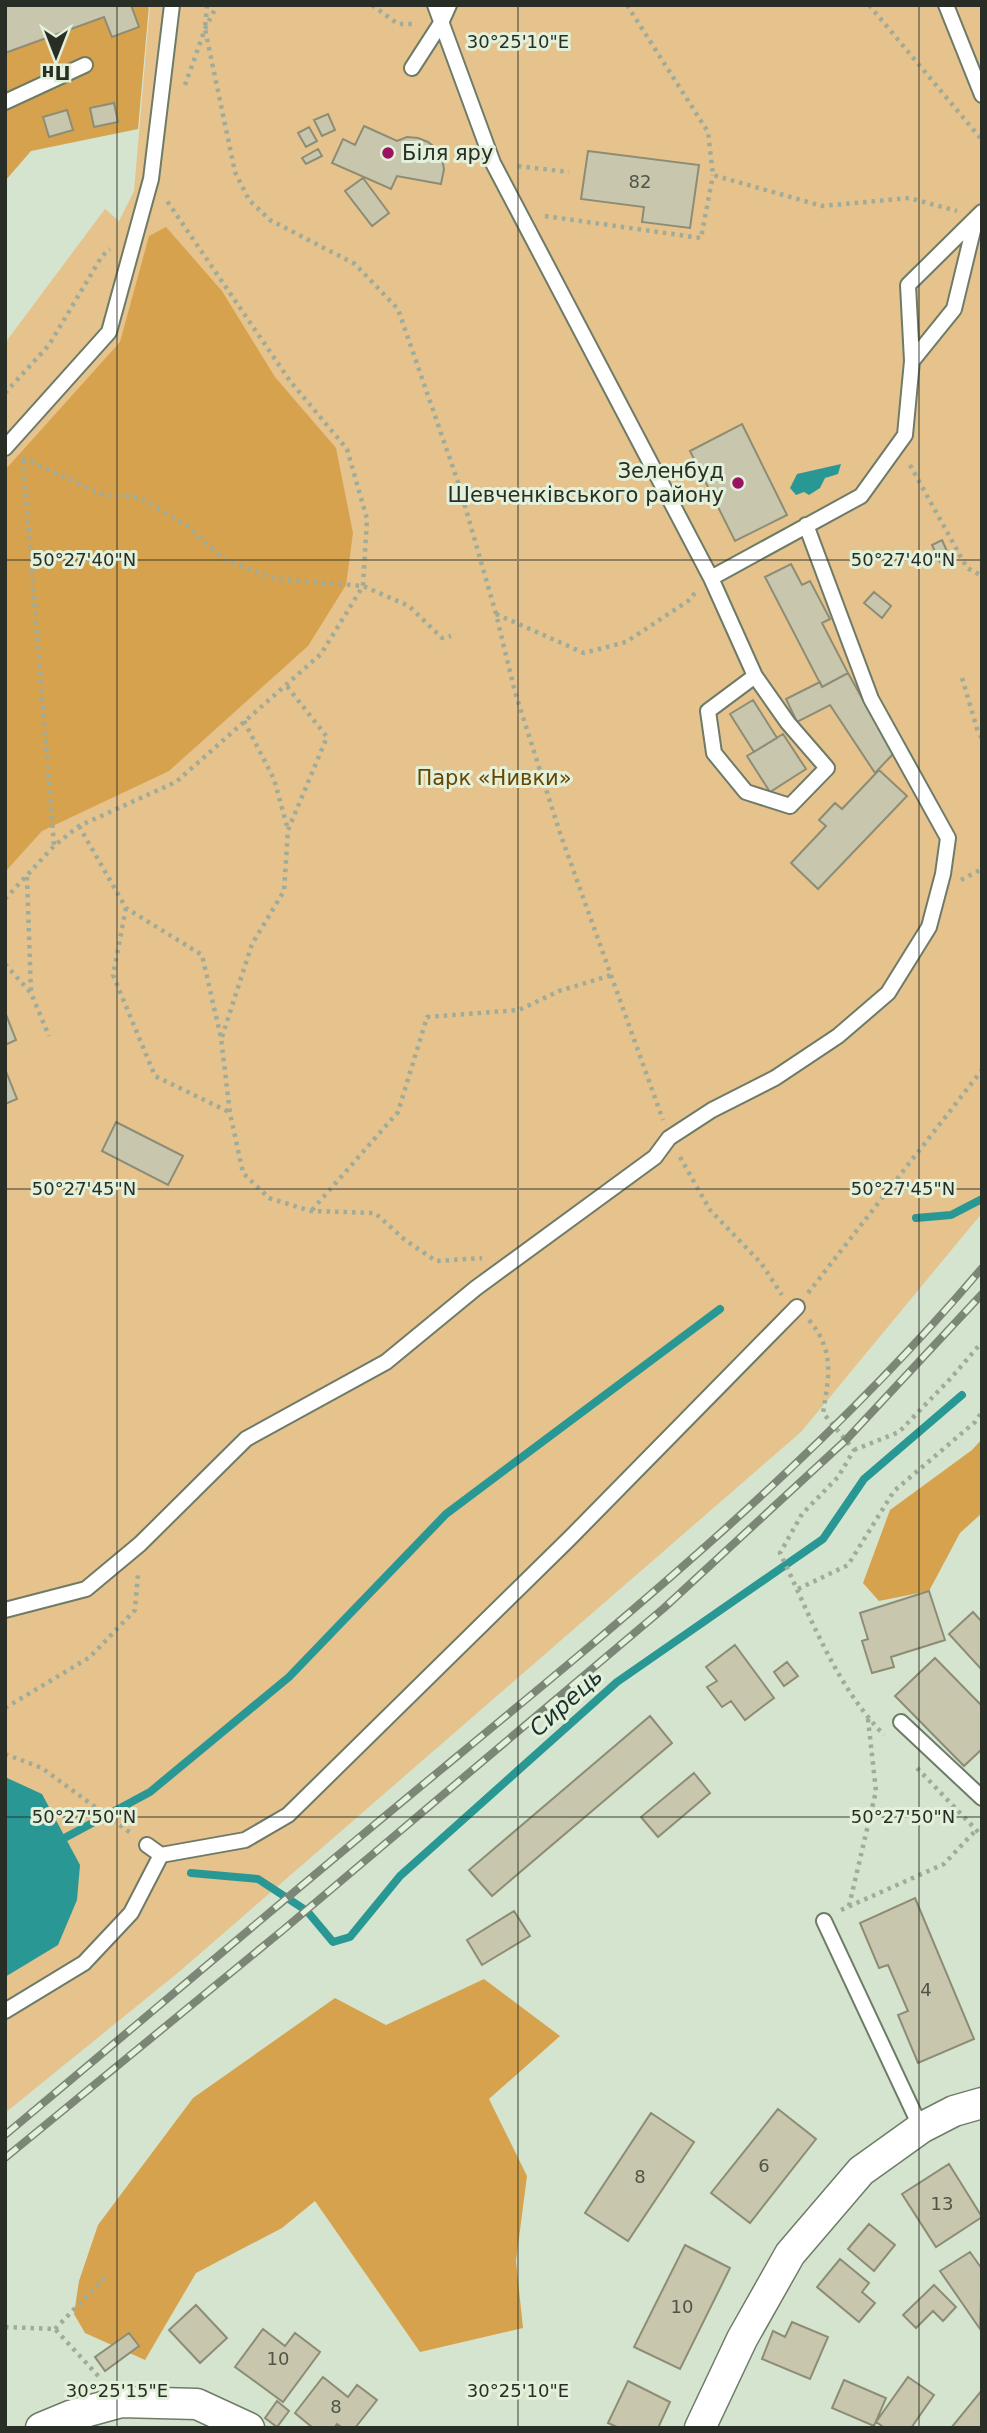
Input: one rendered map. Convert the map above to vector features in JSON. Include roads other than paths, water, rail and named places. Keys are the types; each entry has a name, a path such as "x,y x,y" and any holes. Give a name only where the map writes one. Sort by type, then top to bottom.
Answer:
{"street":[{"path":"700,2428 742,2339 790,2254 861,2171 921,2128 954,2111 982,2103"},
{"path":"41,2428 70,2416 121,2402 197,2404 249,2428"}],"lane":[{"path":"5,448 109,332 151,179 172,5"},
{"path":"435,5 494,163 711,578 755,676 788,723 827,768 790,806 746,792 714,753 708,710 755,676"},
{"path":"412,68 442,23 449,5"},
{"path":"946,5 982,95"},
{"path":"5,103 85,65"},
{"path":"711,578 861,496 905,435 912,362 908,285 979,214"},
{"path":"912,362 954,309 979,214"},
{"path":"5,1610 86,1589 140,1544 246,1439 386,1362 476,1288 655,1157 669,1138 712,1110 775,1078 838,1037 888,993 929,927 943,874 948,838 871,699 806,525"},
{"path":"147,1845 161,1855 245,1840 288,1815 570,1538 797,1307"},
{"path":"901,1722 982,1798"},
{"path":"5,2011 84,1963 131,1913 161,1855"},
{"path":"824,1921 921,2128"}],"water":[{"path":"841,464 838,474 825,478 820,488 809,495 804,492 796,495 790,488 797,474"},
{"path":"5,1777 42,1794 80,1865 77,1900 58,1945 5,1977"}],"waterway":[{"path":"916,1218 951,1215 982,1199"},
{"path":"57,1842 150,1792 289,1677 446,1514 720,1309"},
{"name":"Сирець","path":"191,1873 258,1879 307,1911 333,1942 350,1937 400,1876 617,1682 823,1539 864,1479 962,1395"}],"railway":[{"path":"5,2135 585,1650 724,1530 857,1404 982,1268"},
{"path":"5,2158 283,1930 664,1608 846,1440 982,1294"}],"place":[{"name":"Біля яру","path":"388,153"},
{"name":"Зеленбуд Шевченківського району","path":"738,483"}],"park label":[{"name":"Парк «Нивки»","path":"494,778"}]}
